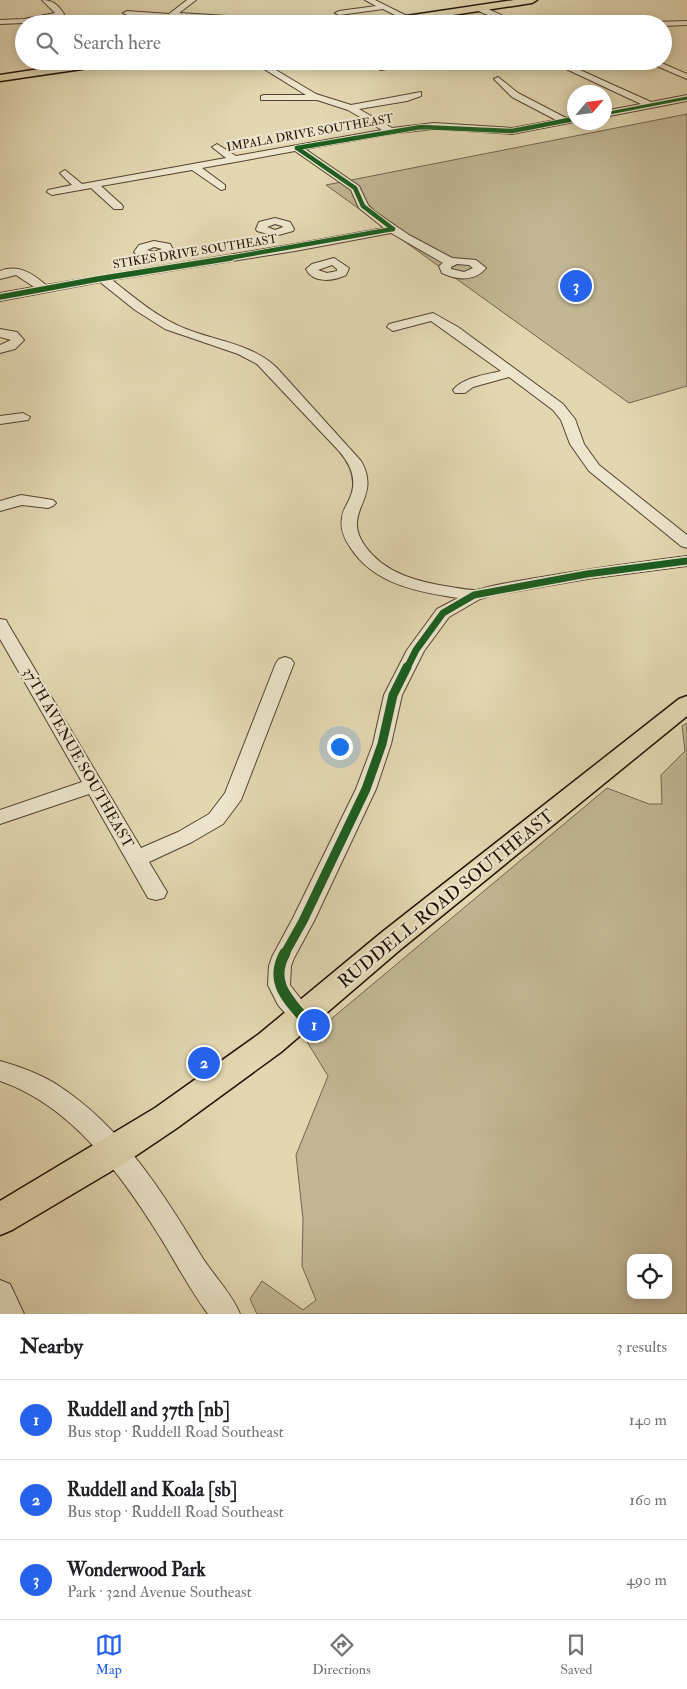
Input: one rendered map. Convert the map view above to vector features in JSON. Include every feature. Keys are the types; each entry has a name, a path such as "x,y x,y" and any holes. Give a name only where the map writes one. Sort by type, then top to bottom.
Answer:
{"main road":[{"path":"429,15 532,0"},
{"path":"0,78 47,70"},
{"name":"RUDDELL ROAD SOUTHEAST","path":"0,1219 113,1152 201,1094 270,1043 392,941 687,704"}],"street":[{"path":"46,0 60,14 56,15"},
{"path":"127,13 171,15 192,0"},
{"path":"369,0 401,15"},
{"path":"339,13 384,7"},
{"path":"478,8 495,15"},
{"path":"0,22 15,22"},
{"path":"672,23 687,23"},
{"path":"672,65 679,64"},
{"path":"271,70 320,98 351,108 390,131"},
{"path":"573,70 650,105"},
{"path":"671,70 687,77"},
{"path":"498,79 515,96 567,119"},
{"path":"351,108 407,98 418,94"},
{"path":"264,98 320,98"},
{"path":"612,112 687,98"},
{"name":"IMPALA DRIVE SOUTHEAST","path":"52,192 390,131 434,126 512,131 567,121"},
{"path":"217,147 234,159"},
{"path":"297,148 355,188 363,206 393,229 450,262"},
{"path":"150,164 161,173"},
{"path":"195,166 221,187"},
{"path":"65,173 80,187"},
{"path":"94,185 118,207"},
{"path":"289,228 334,260"},
{"name":"STIKES DRIVE SOUTHEAST","path":"0,297 102,278 311,245 393,229"},
{"path":"159,255 170,267"},
{"path":"0,276 11,271 18,271 24,273 43,288"},
{"path":"102,278 161,321 253,357 264,363 275,374 349,454 358,468 363,480 358,497 350,512 348,529 368,561 392,578 437,590 474,595"},
{"path":"0,283 12,294"},
{"path":"393,327 433,317 454,330 563,412 577,444 594,468 687,543"},
{"path":"0,334 13,335 18,340 11,346 0,349"},
{"path":"460,390 468,384 511,372"},
{"path":"0,420 23,417"},
{"path":"0,506 21,500 48,503"},
{"path":"302,1016 286,998 279,986 280,966 283,956 303,920 366,789 382,744 393,695 416,650 443,613 474,595 541,581 687,561"},
{"name":"37TH AVENUE SOUTHEAST","path":"0,624 156,892"},
{"path":"136,859 216,819 234,795 285,663"},
{"path":"0,817 93,786"},
{"path":"0,1071 9,1073 52,1093 93,1129 164,1219 212,1298 226,1314"},
{"path":"0,1294 10,1314"}],"shaded area":[{"path":"687,114 687,386 629,403 326,185 612,130"},
{"path":"687,723 687,1314 257,1314 250,1299 262,1281 303,1310 316,1300 302,1266 303,1219 296,1155 328,1076 306,1040 607,788 649,804 662,804 661,775 685,751 682,726"}],"cycle path":[{"path":"612,112 687,98"},
{"path":"297,148 421,127 512,131 567,120"},
{"path":"297,148 355,188 363,206 393,229"},
{"path":"0,297 49,287 295,248 393,229"},
{"path":"302,1016 286,998 279,985 280,966 283,957 303,921 366,789 382,744 393,695 416,650 443,613 474,595 490,591 587,574 687,561"}],"place":[{"name":"Wonderwood Park","path":"576,286"},
{"name":"Ruddell and 37th [nb]","path":"314,1025"},
{"name":"Ruddell and Koala [sb]","path":"204,1063"}]}
